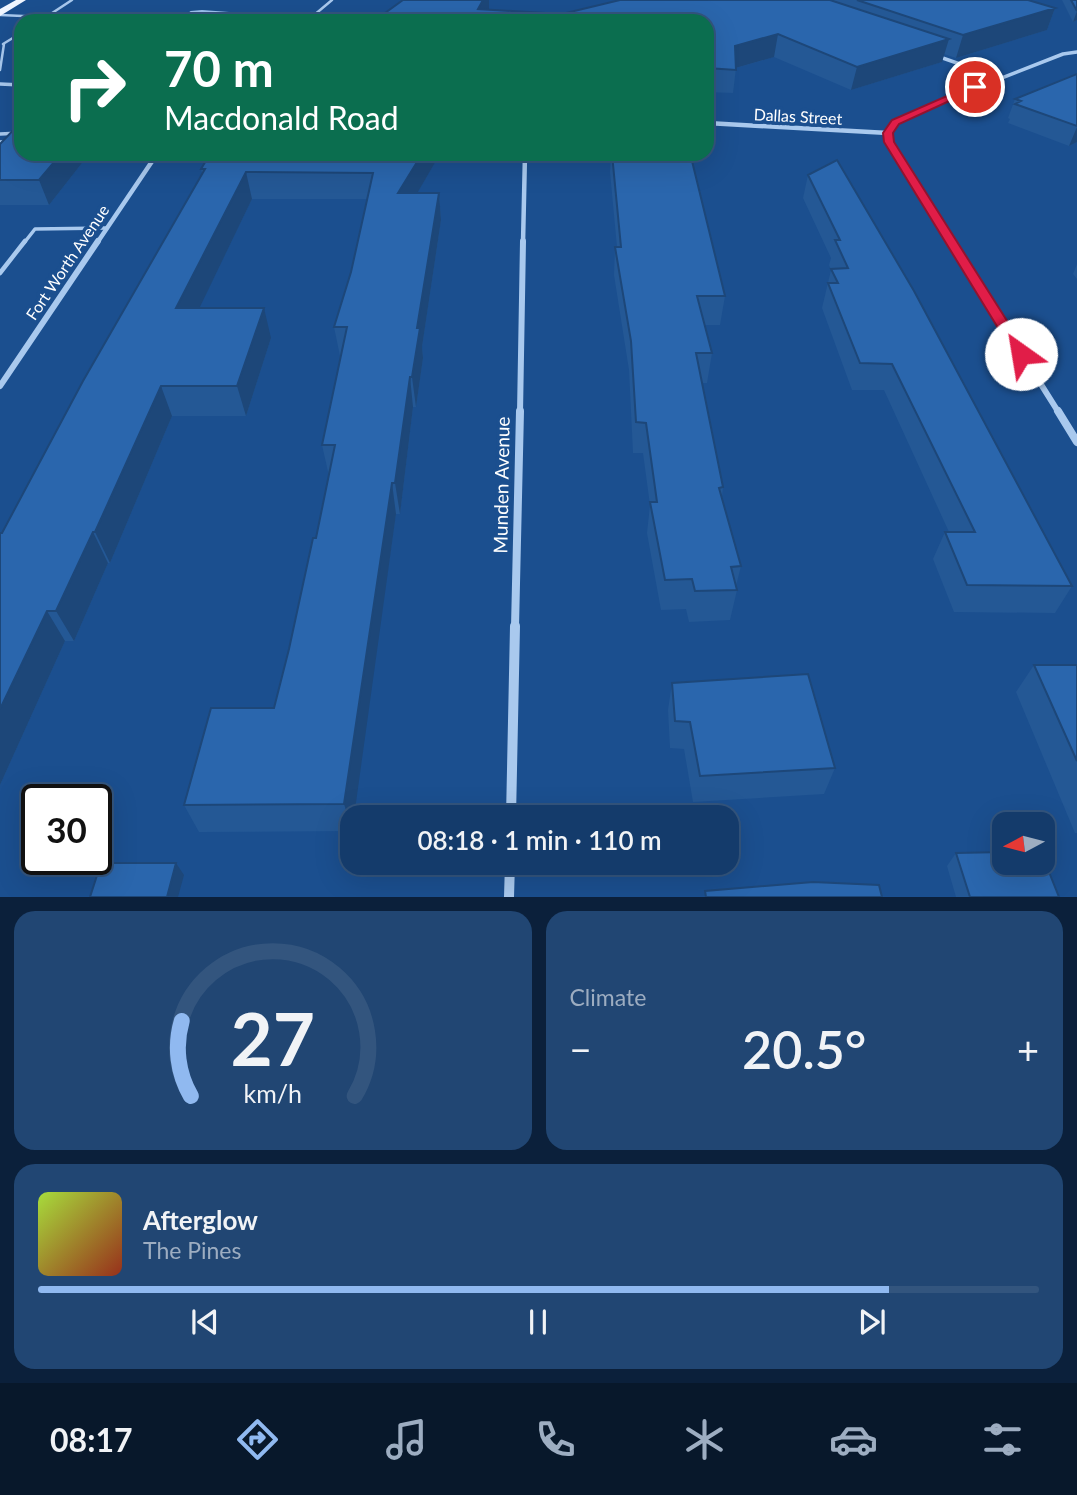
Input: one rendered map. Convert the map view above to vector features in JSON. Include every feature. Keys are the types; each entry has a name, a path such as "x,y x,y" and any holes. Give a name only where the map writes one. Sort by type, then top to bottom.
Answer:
{"main road":[{"path":"0,14 22,0"}],"street":[{"path":"1077,52 1063,54 907,115 896,122 888,133 895,153 1077,442"},
{"path":"929,53 1000,78"},
{"name":"Dallas Street","path":"714,123 888,133"},
{"name":"Fort Worth Avenue","path":"0,386 152,161"},
{"name":"Munden Avenue","path":"511,805 525,161"},
{"path":"509,897 510,875"}],"lane":[{"path":"51,14 72,0"},
{"path":"315,14 332,0"},
{"path":"0,70 2,44"},
{"path":"0,273 35,229 107,228"}],"water":[{"path":"202,11 242,14 188,14"}],"building":[{"path":"403,0 483,0 478,9 562,14 384,14"},
{"path":"620,0 830,0 949,39 857,67 778,34 735,46 736,70 714,68 714,14 562,14"},
{"path":"857,0 1028,0 1055,8 963,35"},
{"path":"1071,0 1077,0 1077,11"},
{"path":"1077,74 1077,126 1015,104 1021,101 1015,99"},
{"path":"14,129 14,161 55,161 39,180 0,180 0,144"},
{"path":"837,160 914,291 1072,586 967,585 945,532 975,532 892,364 860,363 828,283 838,283 831,269 848,268 835,240 840,240 808,175"},
{"path":"206,161 418,161 398,193 439,193 344,804 184,805 211,708 274,708 313,538 316,538 335,445 322,445 347,327 334,327 351,272 373,173 246,172 176,308 264,308 237,386 161,386 56,611 47,611 0,709 0,533 83,381 205,169 201,169"},
{"path":"613,161 692,161 725,296 697,296 712,353 696,353 723,487 719,488 741,566 731,567 737,590 695,591 692,579 665,580 650,502 657,502 646,423 636,422 631,341 615,247 621,247"},
{"path":"1034,665 1077,665 1077,761"},
{"path":"808,674 835,768 700,776 690,722 675,721 672,683"},
{"path":"992,852 992,875 1050,875 1059,897 970,897 956,853"},
{"path":"112,863 176,863 167,897 90,897 97,875 112,875"},
{"path":"813,882 879,885 882,897 706,897 705,891"}],"route":[{"path":"975,87 896,122 888,133 889,142 1021,354"}]}
